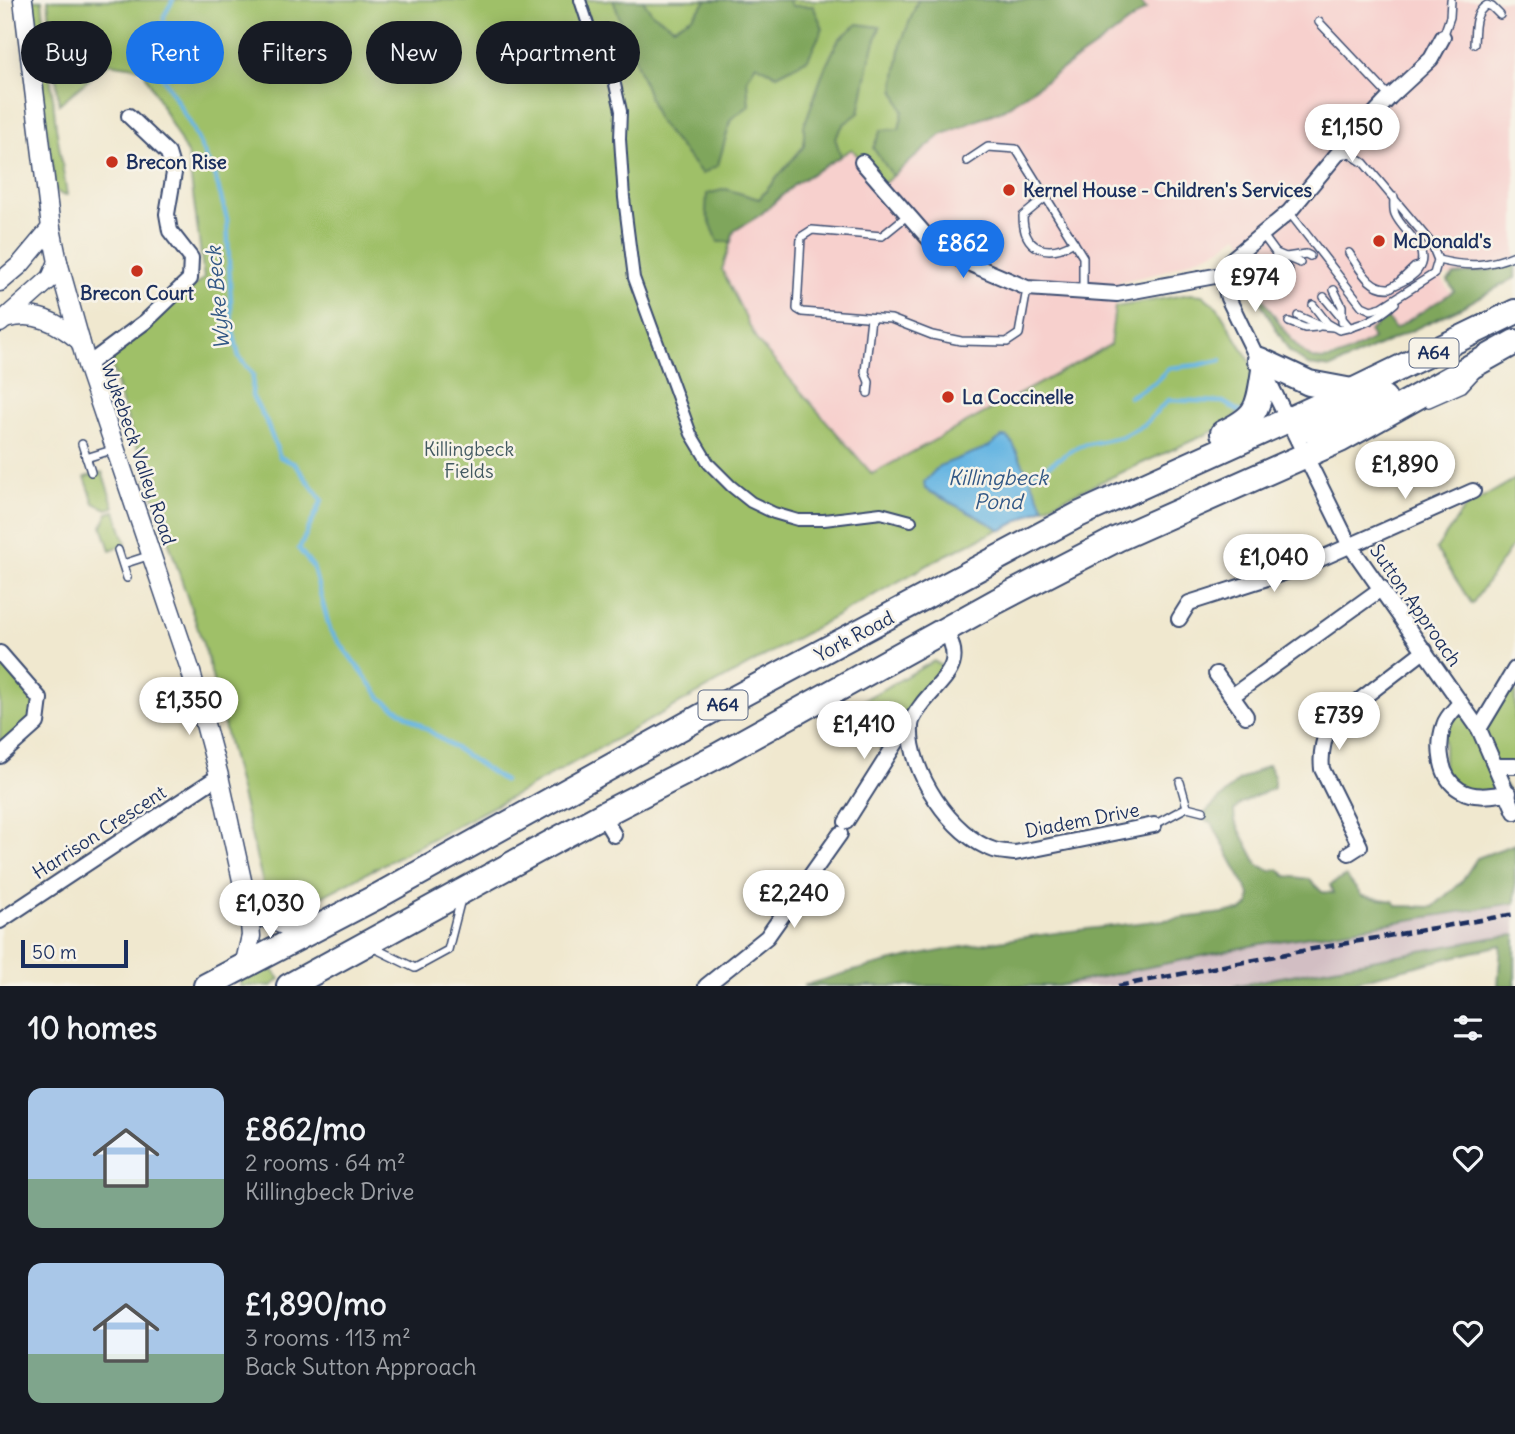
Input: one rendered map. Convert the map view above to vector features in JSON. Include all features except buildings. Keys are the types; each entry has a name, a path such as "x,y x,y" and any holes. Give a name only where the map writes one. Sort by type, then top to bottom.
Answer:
{"highway":[{"name":"York Road","path":"206,986 1062,524 1352,391 1515,312"},
{"name":"York Road","path":"289,986 463,892 608,825 717,756 1117,539 1340,440 1504,348"},
{"path":"1062,524 1105,491 1150,466 1244,423 1250,418 1256,405 1262,365 1308,383 1352,391"},
{"path":"1289,419 1310,430 1403,390 1436,386"},
{"path":"1238,442 1280,443 1305,455"}],"street":[{"name":"Wykebeck Valley Road","path":"23,0 51,228 58,262 87,365 191,672 219,776 249,912 251,936 244,966"},
{"path":"580,0 600,61 606,74 614,80 621,111 624,198 634,278 691,434 709,464 751,502 798,520 881,513 911,521"},
{"path":"862,162 929,239 958,259 1027,288 1117,294 1226,274 1231,260 1289,212 1390,97 1431,59 1443,37"},
{"path":"87,365 146,321 190,279 191,258 170,231 167,214 174,173 168,153 129,116"},
{"path":"0,282 20,265 51,228"},
{"path":"2,321 51,278 58,262"},
{"name":"Sutton Approach","path":"1226,274 1228,298 1349,544 1479,729 1515,812"},
{"path":"2,321 26,315 41,316 56,323 80,341"},
{"path":"1179,618 1189,603 1302,567 1474,491"},
{"path":"1233,696 1382,588"},
{"path":"706,986 767,937 843,828 916,713 955,663 954,645 945,630"},
{"path":"1349,853 1360,846 1322,769 1321,757 1326,732 1330,723 1425,650"},
{"path":"0,653 40,699 37,723 0,756"},
{"path":"1479,729 1515,669"},
{"path":"1216,674 1246,716"},
{"path":"1460,703 1444,722 1440,744 1444,771 1459,790 1484,797 1509,793"},
{"name":"Diadem Drive","path":"911,724 922,775 947,818 967,835 993,850 1015,853 1154,825"},
{"path":"1496,766 1515,766"},
{"name":"Harrison Crescent","path":"0,921 219,776"},
{"path":"249,912 304,933"}],"lane":[{"path":"1443,37 1450,17 1451,0"},
{"path":"1474,44 1476,19 1482,8 1487,5 1500,15"},
{"path":"1319,22 1390,97"},
{"path":"967,161 988,147 1016,149 1083,257 1083,292"},
{"path":"1289,212 1362,306 1371,310 1382,307 1434,274 1438,260 1431,243 1394,196 1364,163 1350,154 1337,155"},
{"path":"1385,289 1404,282 1417,271 1422,262 1422,255 1394,212 1394,196"},
{"path":"1046,198 1023,216 1023,228 1031,244 1044,251 1061,249 1074,242"},
{"path":"908,215 882,236 811,230 801,237 797,309 803,312 891,319 932,335 961,341 1007,342 1018,334 1027,288"},
{"path":"1262,234 1289,271"},
{"path":"1276,253 1300,263"},
{"path":"1273,283 1276,253"},
{"path":"1349,253 1372,284 1398,291 1414,287"},
{"path":"1286,257 1306,254 1310,256"},
{"path":"1438,260 1464,266 1497,263 1515,255"},
{"path":"1265,289 1265,279 1275,265"},
{"path":"1313,305 1327,323 1339,330 1363,325 1379,317 1414,287"},
{"path":"1334,290 1342,306 1342,322"},
{"path":"1324,297 1349,328"},
{"path":"1298,316 1321,326"},
{"path":"868,393 869,382 865,372 870,318"},
{"path":"1289,322 1305,327 1334,327"},
{"path":"1398,408 1427,404 1464,388 1504,348"},
{"path":"82,444 91,472"},
{"path":"86,458 115,449"},
{"path":"118,550 127,578"},
{"path":"123,564 151,555"},
{"path":"1181,782 1187,807 1194,811 1203,811"},
{"path":"1154,825 1187,807"},
{"path":"366,945 415,968 448,950 463,892"}],"shaded area":[{"path":"1139,0 1515,0 1515,262 1501,268 1441,277 1451,293 1395,329 1386,318 1373,339 1348,354 1316,359 1297,346 1256,288 1252,288 1258,260 1238,235 1221,248 1180,265 1119,282 1110,345 872,474 757,341 722,270 734,231 760,215 795,184 852,149 882,185 941,135 1004,109 1146,9"},
{"path":"1515,903 1515,935 1233,986 1058,986 1260,944"}],"green space":[{"path":"29,0 42,0 44,21 32,21"},
{"name":"Killingbeck Fields","path":"48,0 1139,0 1146,9 1099,44 1004,109 941,135 882,185 852,149 795,184 760,215 734,231 722,270 757,341 872,474 1110,345 1115,307 1190,294 1202,295 1218,308 1257,373 1249,404 1225,426 946,555 519,793 302,907 280,904 264,888 207,656 120,397 110,357 204,278 188,156 150,84 224,84 224,21 126,21 126,66 112,63 112,21 50,21"},
{"path":"613,0 643,0 652,13 674,27 693,16 707,0 788,0 792,6 813,6 823,28 808,59 777,75 756,64 747,79 749,106 731,119 718,165 702,174 658,121 640,73 640,21 621,21"},
{"path":"918,0 1139,0 1146,9 1004,109 941,135 893,176 873,148 881,130 899,129 903,111 894,89 901,43"},
{"path":"858,24 880,27 870,58 859,113 844,124 835,138 841,156 795,184 760,215 734,231 731,242 718,242 706,212 707,194 726,189 759,199 804,146 804,126 824,70 839,39"},
{"path":"40,84 51,84 67,195 55,190"},
{"name":"Killingbeck Fields","path":"57,84 83,84 59,104"},
{"path":"1515,262 1515,278 1458,309 1331,368 1308,365 1289,351 1252,288 1256,288 1300,349 1316,359 1324,360 1346,354 1373,339 1369,331 1387,318 1395,329 1454,291 1448,281 1454,275 1501,268"},
{"path":"102,472 114,507 107,509 94,503 85,477"},
{"path":"1515,479 1515,542 1472,604 1436,549 1464,509"},
{"path":"115,511 126,544 110,550 102,526 108,513"},
{"path":"0,653 40,699 37,723 0,756"},
{"path":"934,661 942,666 941,672 914,702 882,750 844,711"},
{"path":"1505,685 1515,693 1515,766 1497,766 1509,793 1459,790 1444,771 1444,722 1460,703 1479,728"},
{"path":"1268,765 1274,776 1274,788 1241,803 1234,811 1235,821 1258,865 1271,871 1279,869 1286,876 1309,879 1322,892 1333,893 1330,885 1346,876 1362,896 1393,901 1398,906 1433,907 1462,881 1477,858 1515,844 1515,903 1260,944 1058,986 803,986 856,970 965,946 1241,911 1249,905 1250,895 1212,823 1200,818 1238,781"},
{"path":"1515,935 1515,986 1498,986 1501,945 1336,986 1233,986 1490,938"},
{"path":"272,969 280,979 272,986 240,986 240,979"}],"water":[{"name":"Killingbeck Pond","path":"1002,437 1007,437 1012,442 1044,507 1002,530 925,489 924,482 939,466 988,447"}],"waterway":[{"name":"Wyke Beck","path":"173,0 164,16 161,74 191,125 216,179 227,219 232,327 239,357 253,375 252,396 266,421 280,457 295,464 322,500 299,549 313,567 330,630 382,699 504,781"},
{"path":"1129,397 1154,383 1169,368 1221,360"},
{"path":"1030,477 1079,446 1121,437 1145,424 1168,400 1223,402 1240,412"}],"railway":[{"path":"1118,986 1515,914"}],"place":[{"name":"Brecon Rise","path":"112,162"},
{"name":"Kernel House - Children's Services","path":"1009,190"},
{"name":"McDonald's","path":"1379,241"},
{"name":"Brecon Court","path":"137,271"},
{"name":"La Coccinelle","path":"948,397"}]}
